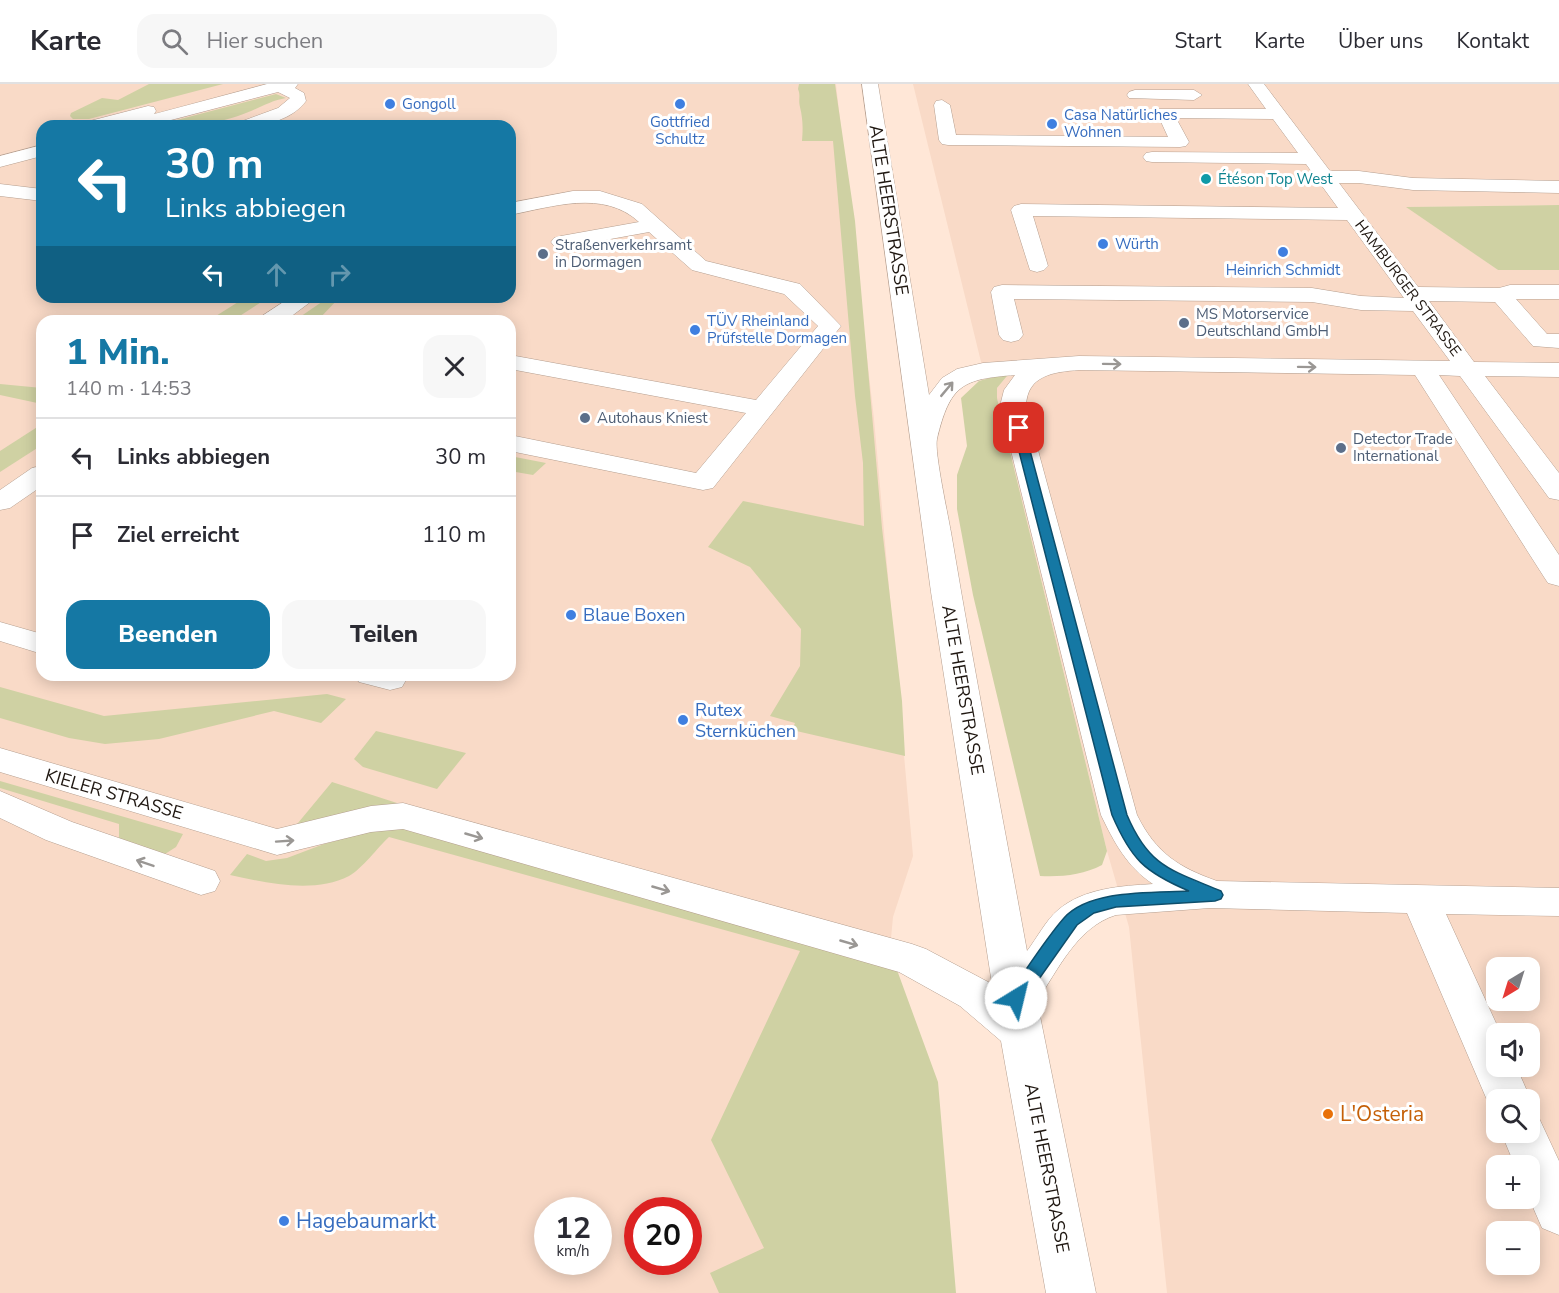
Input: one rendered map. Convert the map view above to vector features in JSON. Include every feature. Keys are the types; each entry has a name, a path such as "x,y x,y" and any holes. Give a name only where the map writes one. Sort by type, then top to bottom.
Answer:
{"street":[{"path":"115,120 252,84"},
{"name":"ALTE HEERSTRASSE","path":"870,84 946,592 1018,1016 1071,1293"},
{"path":"151,120 282,85 298,96 298,101 284,112 267,120"},
{"path":"1135,95 1201,91"},
{"name":"HAMBURGER STRASSE","path":"1255,91 1278,114 1319,168 1559,492"},
{"path":"942,105 948,140 1180,142 1165,113 1278,114"},
{"path":"1212,113 1221,129"},
{"path":"0,152 36,142"},
{"path":"0,162 36,152"},
{"path":"982,154 1319,168 1359,177 1413,184 1559,187"},
{"path":"0,190 36,194"},
{"path":"516,208 573,197 600,197 635,208 699,266 792,289 830,327 703,482 516,444"},
{"path":"1037,266 1021,210 1353,214"},
{"path":"561,242 654,225"},
{"path":"1011,335 1002,291 1312,295 1361,303 1501,295 1510,292 1559,292"},
{"path":"1501,295 1540,341 1559,341"},
{"path":"279,315 297,303"},
{"path":"516,363 762,409"},
{"path":"924,442 938,400 951,383 966,374 983,370 1078,363 1559,370"},
{"path":"1054,365 1024,378 1016,387 1013,406 1119,815 1141,856 1166,875 1215,895"},
{"path":"1423,369 1559,577"},
{"path":"0,502 36,478"},
{"path":"0,631 36,642"},
{"name":"KIELER STRASSE","path":"0,760 277,842 299,840 364,819 403,816 912,960 1018,1016"},
{"path":"0,803 59,831 201,881"},
{"path":"1018,1016 1071,921 1089,909 1116,901 1215,895 1559,902"},
{"path":"1420,899 1504,1089"},
{"path":"1528,1143 1559,1213"}],"shaded area":[{"path":"0,84 836,84 874,419 913,856 893,917 877,1086 894,1293 0,1293"},
{"path":"913,84 1559,84 1559,205 1408,207 1498,270 1559,270 1559,1293 1167,1293 1129,927 1107,851 997,398 997,388 1007,376 983,370"}],"green space":[{"path":"149,84 223,84 89,119 73,119 70,116 71,113 102,98 118,100"},
{"path":"799,84 835,84 855,221 882,528 902,701 905,756 792,730 795,723 770,716 800,666 801,629 750,567 708,547 743,501 864,526 863,463 833,141 802,141"},
{"path":"276,94 286,98 224,120 177,120"},
{"path":"1559,205 1559,270 1498,270 1406,207"},
{"path":"236,303 260,303 241,315 218,315"},
{"path":"320,303 334,303 323,315 303,315"},
{"path":"1003,374 1007,376 997,388 997,398 1107,851 1102,865 1072,875 1040,876 973,595 957,509 957,475 967,446 961,398 979,381"},
{"path":"0,384 36,387 36,403 0,395"},
{"path":"36,428 36,449 0,472 0,451"},
{"path":"516,457 546,463 533,475 516,472"},
{"path":"0,687 104,716 327,694 346,699 321,723 274,711 159,739 105,744 69,738 0,718"},
{"path":"376,731 466,753 437,789 363,767 354,759"},
{"path":"0,781 183,834 176,847 165,854 119,838 119,824 0,788"},
{"path":"332,782 400,804 359,810 293,829"},
{"path":"402,828 897,970 938,1082 956,1293 719,1293 710,1273 764,1248 711,1140 800,951 389,837 354,873 321,885 290,885 230,875 247,854 266,861 287,858 324,844 379,829"}],"place":[{"name":"Gongoll","path":"390,104"},
{"name":"Gottfried Schultz","path":"680,104"},
{"name":"Casa Natürliches Wohnen","path":"1052,124"},
{"name":"Étéson Top West","path":"1206,179"},
{"name":"Würth","path":"1103,244"},
{"name":"Heinrich Schmidt","path":"1283,252"},
{"name":"Straßenverkehrsamt in Dormagen","path":"543,254"},
{"name":"MS Motorservice Deutschland GmbH","path":"1184,323"},
{"name":"TÜV Rheinland Prüfstelle Dormagen","path":"695,330"},
{"name":"Autohaus Kniest","path":"585,418"},
{"name":"Detector Trade International","path":"1341,448"},
{"name":"Blaue Boxen","path":"571,615"},
{"name":"Rutex Sternküchen","path":"683,720"},
{"name":"L'Osteria","path":"1328,1114"},
{"name":"Hagebaumarkt","path":"284,1221"}],"route":[{"path":"1016,998 1071,921 1089,909 1116,901 1215,895 1166,875 1141,856 1119,815 1019,428"}]}
